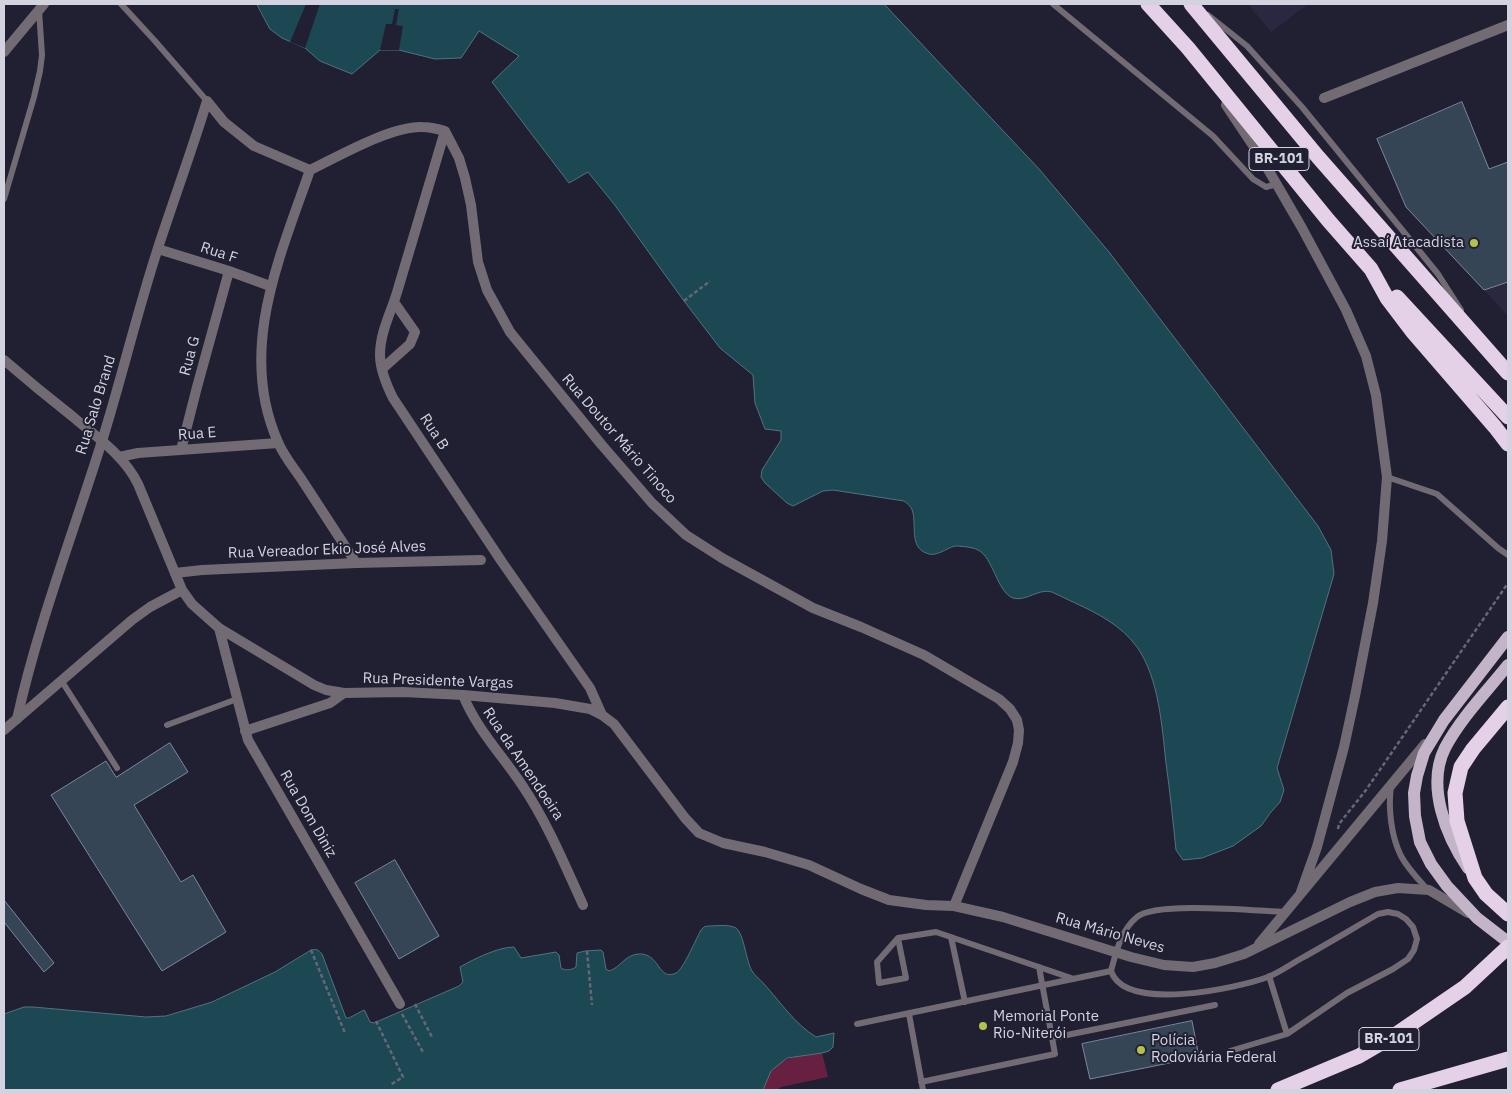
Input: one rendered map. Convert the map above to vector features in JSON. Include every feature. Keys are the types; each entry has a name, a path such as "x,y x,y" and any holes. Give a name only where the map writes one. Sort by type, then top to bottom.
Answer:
{"highway":[{"name":"BR-101","path":"1148,4 1188,48 1328,220 1371,269 1387,298 1412,330 1508,444"},
{"name":"BR-101","path":"1192,4 1318,157 1508,373"},
{"path":"1371,269 1508,417"},
{"path":"1508,707 1461,767 1455,793 1458,821 1475,878 1486,894 1508,914"},
{"name":"BR-101","path":"1278,1090 1359,1056 1396,1035 1465,987 1508,947"},
{"path":"1400,1090 1508,1059"}],"main road":[{"path":"1508,637 1444,720 1424,753 1414,793 1415,816 1420,842 1430,864 1447,886 1477,918 1508,942"},
{"path":"1475,878 1446,828 1440,806 1439,769 1445,750 1456,730 1508,665"}],"street":[{"path":"4,52 38,6"},
{"path":"1324,98 1508,25"},
{"path":"1188,48 1262,159 1346,310 1366,356 1376,395 1387,477 1382,541 1373,603 1353,704 1344,747 1317,847 1301,892"},
{"path":"207,101 224,122 254,146 310,170"},
{"name":"Rua Salo Brand","path":"16,719 39,631 102,441 158,249 207,101"},
{"path":"356,563 278,443 269,416 263,389 260,350 270,286 310,170 380,136 402,129 422,127 445,132"},
{"name":"Rua B","path":"445,132 382,339 380,356 386,384 502,562 590,688 602,715"},
{"name":"Rua Doutor Mário Tinoco","path":"445,132 459,158 465,178 471,205 478,262 487,290 510,332 601,444 652,503 686,535 722,558 813,608 862,627 924,655 998,699 1010,709 1017,720 1019,730 1013,762 954,906"},
{"name":"Rua F","path":"158,249 270,286"},
{"name":"Rua G","path":"181,450 229,271"},
{"path":"382,369 410,344 415,332 394,302"},
{"name":"Rua Presidente Vargas","path":"4,360 102,441 132,471 182,590 192,604 219,628 314,685 326,690 344,693 403,692 463,695 555,703 590,710 602,715 614,724 675,806 699,832 723,843 765,852 809,866 889,900 926,905 954,906"},
{"name":"Rua E","path":"119,457 138,453 278,443"},
{"name":"Rua Vereador Ekio José Alves","path":"175,573 202,570 356,563 481,560"},
{"path":"4,730 61,680 150,607 182,590"},
{"name":"Rua Dom Diniz","path":"219,628 248,740 401,1007"},
{"path":"245,731 330,703 344,693"},
{"name":"Rua da Amendoeira","path":"463,695 469,711 538,809 583,905"},
{"name":"Rua Mário Neves","path":"1256,947 1444,720"},
{"name":"Rua Mário Neves","path":"954,906 1003,917 1164,965 1193,967 1215,963 1244,954 1350,902 1375,892 1398,888 1429,890 1477,918"}],"lane":[{"path":"121,4 207,101"},
{"path":"1053,4 1213,136 1254,180 1266,187 1277,184"},
{"path":"1192,4 1248,46 1306,112 1438,274 1482,343"},
{"path":"4,199 40,70 42,55 38,6"},
{"path":"1387,477 1437,494 1508,555"},
{"path":"61,680 117,768"},
{"path":"167,725 236,699"},
{"path":"1392,785 1390,807 1396,841 1401,856 1413,874 1429,890"},
{"path":"1230,1051 1287,1034 1347,993 1408,959 1414,950 1417,939 1413,927 1398,914 1388,912 1378,914 1269,976 1212,991 1164,995 1147,993 1122,985 1116,981 1111,971 1116,952 1128,925 1138,915 1153,910 1183,908 1285,912"},
{"path":"898,938 906,978 879,983 877,962 898,938 936,932 1074,979"},
{"path":"951,937 965,1002"},
{"path":"922,1082 1055,1054 1039,967"},
{"path":"856,1024 1111,971"},
{"path":"1269,976 1287,1034"},
{"path":"1052,1038 1215,1005"},
{"path":"909,1014 922,1090"}],"path":[{"path":"684,301 710,281"},
{"path":"1333,854 1339,824 1366,790 1508,585"},
{"path":"310,950 345,1033"},
{"path":"587,951 592,1005"},
{"path":"415,1004 432,1037"},
{"path":"401,1007 424,1054"},
{"path":"376,1021 403,1077 390,1085"}],"shaded area":[{"path":"1248,4 1308,4 1271,32"},
{"name":"Assaí Atacadista","path":"1508,282 1508,316 1484,290"},
{"path":"822,1053 828,1077 781,1087 777,1090 763,1090 772,1070 778,1064 793,1058"}],"water":[{"path":"257,4 884,4 1039,169 1109,252 1318,526 1331,550 1334,574 1277,768 1284,790 1280,802 1261,826 1233,846 1202,858 1183,860 1176,850 1161,719 1155,688 1144,659 1137,647 1124,632 1108,620 1052,592 1042,592 1018,599 1013,598 1003,589 988,560 976,549 955,546 933,554 926,553 918,546 912,511 910,506 904,501 833,490 823,491 793,506 765,483 761,477 762,470 781,440 781,431 765,429 755,403 753,375 720,348 614,204 588,172 569,183 492,82 519,56 479,31 461,58 435,59 399,50 380,50 352,74 320,61 305,48 282,38 270,29"},
{"path":"709,926 733,927 739,931 752,971 795,1020 816,1037 834,1033 833,1047 829,1051 787,1058 771,1071 763,1090 4,1090 4,1014 24,1007 146,1017 166,1016 212,1002 275,972 311,950 316,950 322,954 346,1018 364,1010 370,1022 374,1023 459,986 463,982 460,967 501,949 514,947 521,958 556,952 559,955 561,968 566,970 576,967 577,953 585,951 601,950 606,969 609,971 633,955 645,955 651,957 666,974 670,975 679,971 701,930"}],"pier":[{"path":"306,4 320,4 305,48 290,42"},
{"path":"395,9 399,9 396,25 403,26 399,50 380,50 386,24 392,24"}],"building":[{"path":"1462,102 1489,169 1508,162 1508,282 1484,290 1406,207 1377,139"},
{"path":"170,743 188,772 134,805 181,882 193,875 226,932 162,971 51,795 106,761 116,777"},
{"path":"395,860 439,936 399,959 355,883"},
{"path":"4,900 54,963 44,972 4,922"},
{"name":"Polícia Rodoviária Federal","path":"1192,1021 1199,1057 1090,1079 1082,1044"}],"place":[{"name":"Assaí Atacadista","path":"1474,243"},
{"name":"Memorial Ponte Rio-Niterói","path":"983,1026"},
{"name":"Polícia Rodoviária Federal","path":"1141,1050"}]}
